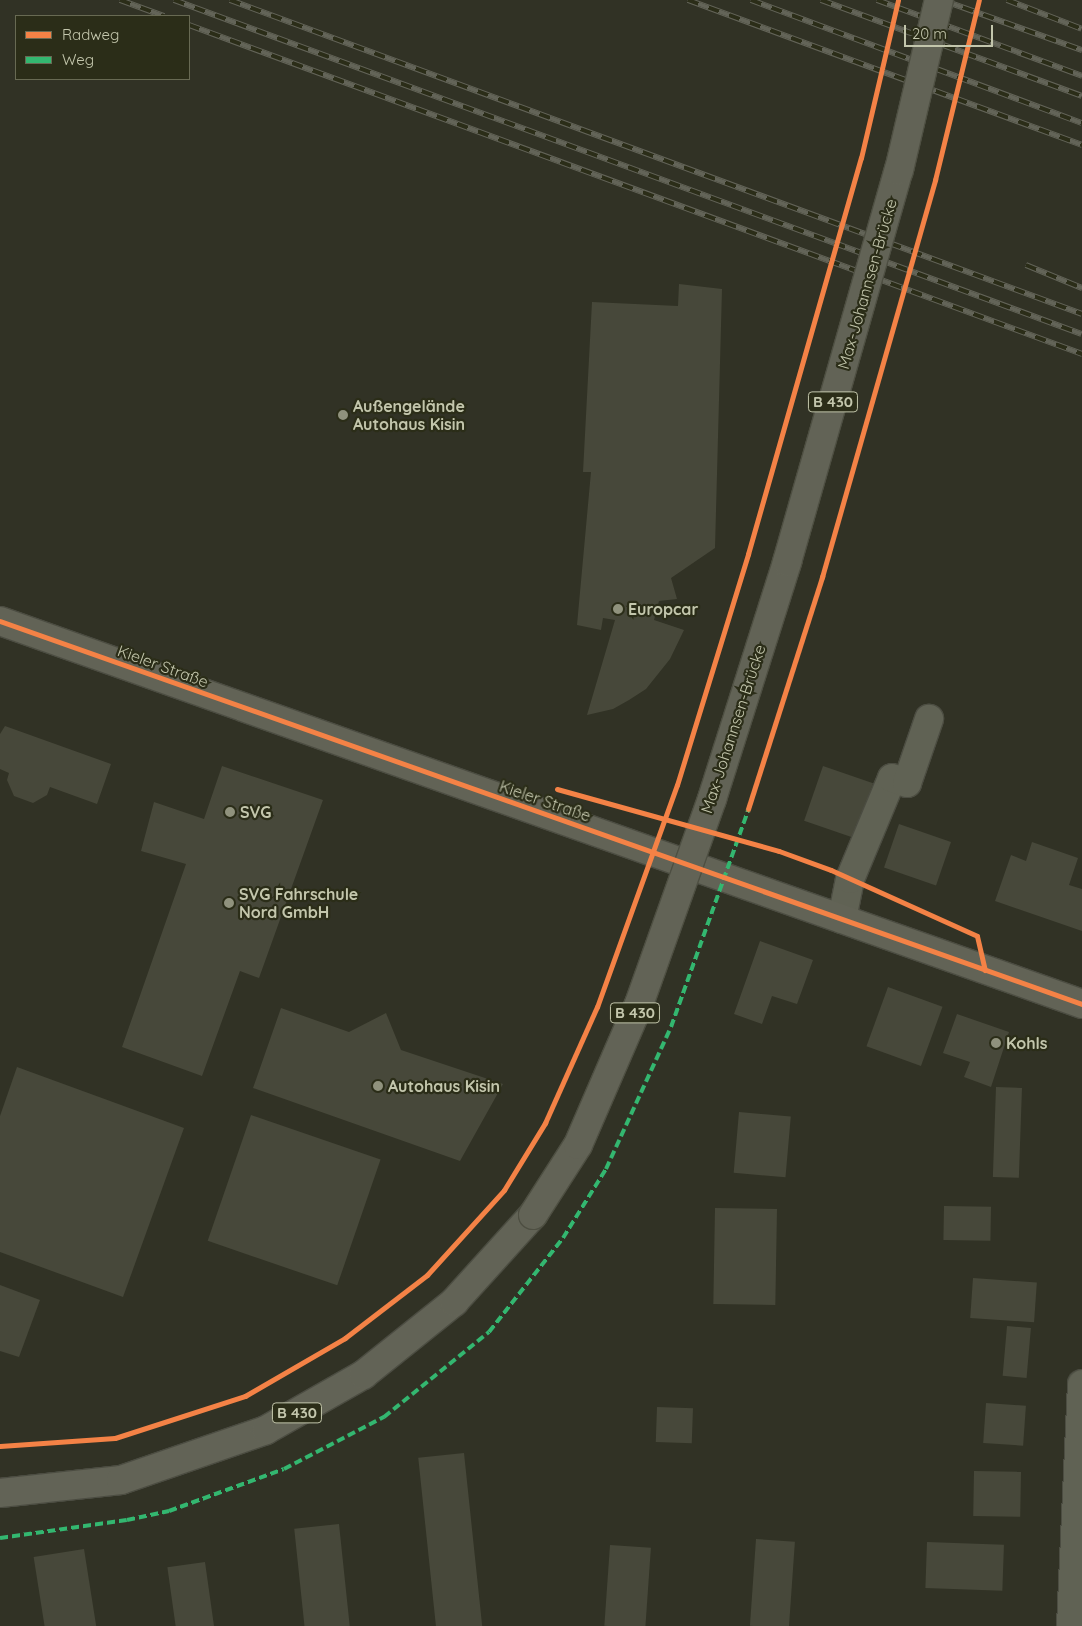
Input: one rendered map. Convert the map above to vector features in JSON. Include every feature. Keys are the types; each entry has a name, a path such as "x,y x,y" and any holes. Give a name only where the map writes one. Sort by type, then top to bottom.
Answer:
{"main road":[{"name":"Max-Johannsen-Brücke","path":"0,1493 121,1480 266,1430 363,1375 454,1302 533,1215 578,1145 635,1013 712,799 787,562 900,170 939,0"},
{"name":"Kieler Straße","path":"0,621 1082,1004"}],"street":[{"path":"842,919 850,879 892,778 907,783 930,719"},
{"path":"1071,1626 1082,1384"}],"building":[{"path":"679,284 722,289 715,548 671,578 677,599 659,601 654,620 684,630 670,659 646,689 613,709 587,715 615,620 603,618 601,630 577,625 591,472 583,472 592,302 678,306"},
{"path":"5,726 111,764 97,804 50,787 47,795 33,803 14,796 7,780 9,773 0,769 0,734"},
{"name":"SVG Fahrschule Nord GmbH","path":"222,766 323,800 259,978 240,971 202,1076 122,1047 186,864 141,851 154,802 204,819"},
{"path":"823,766 873,783 854,838 804,821"},
{"path":"899,824 951,842 936,885 884,867"},
{"path":"1032,842 1078,858 1069,885 1082,889 1082,931 995,901 1011,855 1026,861"},
{"path":"760,941 813,960 797,1004 772,996 762,1024 734,1014"},
{"path":"888,987 943,1007 921,1066 866,1046"},
{"name":"Autohaus Kisin","path":"281,1008 349,1032 386,1013 401,1050 503,1084 460,1161 253,1088"},
{"path":"957,1014 1009,1032 991,1087 964,1077 970,1062 943,1053"},
{"path":"17,1067 184,1128 123,1297 0,1252 0,1116"},
{"path":"996,1087 1022,1088 1019,1178 993,1177"},
{"path":"739,1112 791,1117 785,1177 734,1173"},
{"path":"251,1115 381,1160 337,1285 208,1241"},
{"path":"944,1206 991,1207 990,1241 943,1240"},
{"path":"715,1208 777,1209 775,1305 713,1304"},
{"path":"973,1278 1037,1282 1034,1322 970,1318"},
{"path":"0,1285 40,1300 19,1357 0,1351"},
{"path":"1007,1326 1031,1328 1027,1378 1003,1376"},
{"path":"986,1403 1026,1406 1023,1446 983,1443"},
{"path":"657,1407 693,1408 692,1443 656,1442"},
{"path":"464,1453 482,1626 436,1626 418,1458"},
{"path":"974,1471 1021,1472 1020,1517 973,1516"},
{"path":"339,1524 350,1626 304,1626 294,1529"},
{"path":"756,1539 795,1542 789,1626 750,1626"},
{"path":"927,1542 1004,1545 1002,1591 925,1588"},
{"path":"610,1545 651,1548 645,1626 604,1626"},
{"path":"84,1549 96,1626 45,1626 34,1557"},
{"path":"205,1562 214,1626 176,1626 167,1567"}],"railway":[{"path":"120,0 161,15"},
{"path":"174,0 1082,334"},
{"path":"230,0 1082,314"},
{"path":"688,0 1082,145"},
{"path":"751,0 1082,123"},
{"path":"821,0 1082,96"},
{"path":"877,0 1082,76"},
{"path":"942,0 1082,50"},
{"path":"1007,0 1082,29"},
{"path":"190,25 1082,354"},
{"path":"1026,265 1082,288"}],"marked path":[{"path":"0,1538 127,1520 169,1511 284,1469 384,1417 489,1332 563,1238 606,1169 671,1027 750,805"}],"cycle path":[{"path":"0,1446 115,1438 245,1396 345,1338 427,1275 504,1190 545,1123 597,1007 677,785 748,554 861,158 898,0"},
{"path":"748,809 822,577 935,180 979,0"},
{"path":"0,621 1082,1004"},
{"path":"557,789 779,851 831,870 977,936 985,970"}],"place":[{"name":"Außengelände Autohaus Kisin","path":"343,415"},
{"name":"Europcar","path":"618,609"},
{"name":"SVG","path":"230,812"},
{"name":"SVG Fahrschule Nord GmbH","path":"229,903"},
{"name":"Kohls","path":"996,1043"},
{"name":"Autohaus Kisin","path":"378,1086"}]}
